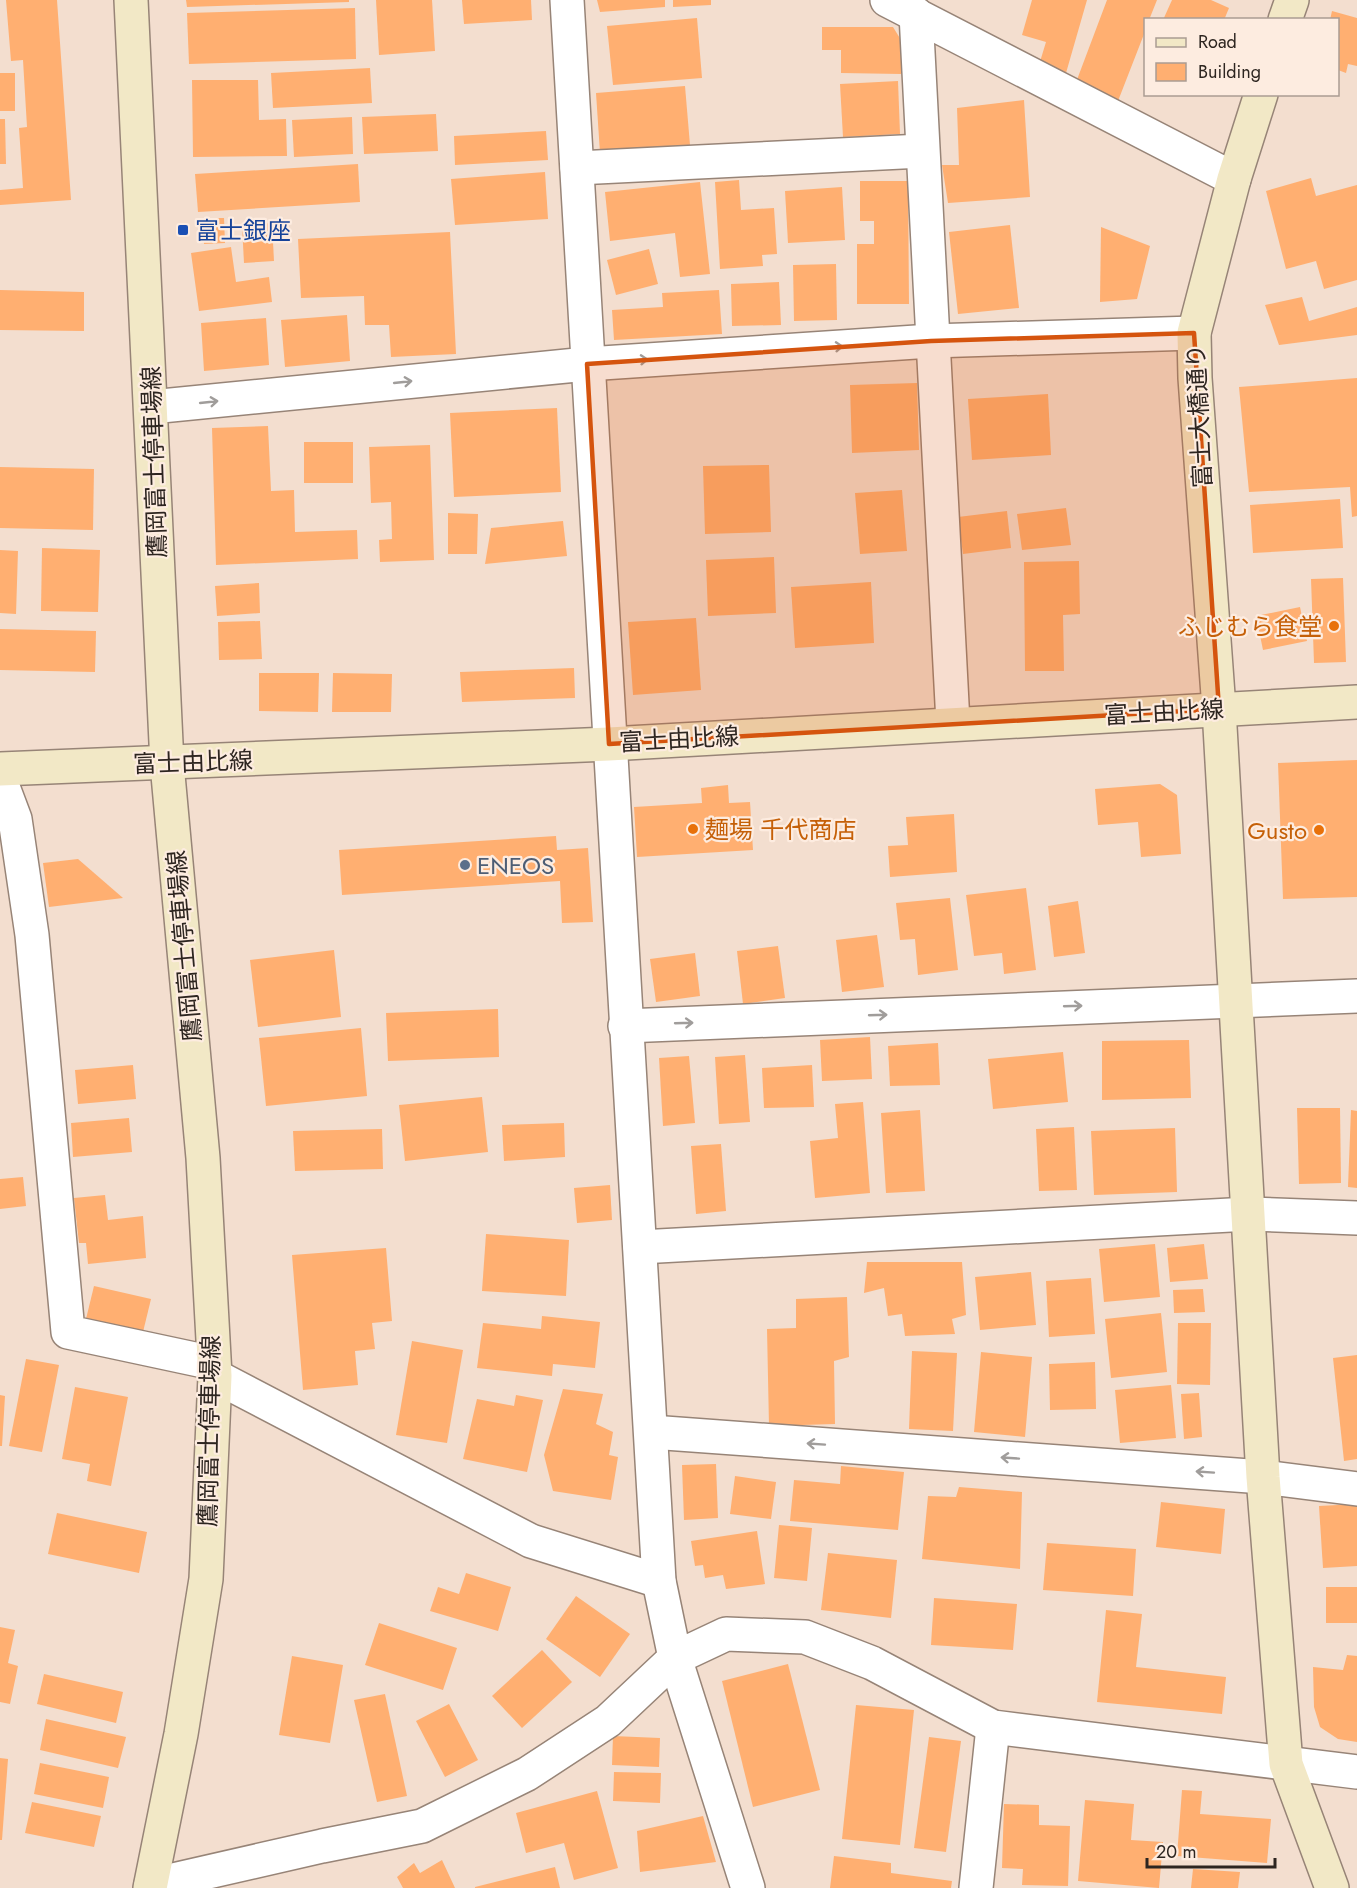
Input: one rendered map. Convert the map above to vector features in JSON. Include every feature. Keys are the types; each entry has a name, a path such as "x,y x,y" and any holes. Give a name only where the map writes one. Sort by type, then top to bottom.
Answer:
{"main road":[{"name":"鷹岡富士停車場線","path":"131,0 167,764 203,1158 214,1369 206,1579 181,1734 151,1886"},
{"path":"1287,18 1292,0"},
{"name":"富士大橋通り","path":"1261,96 1234,179 1194,333 1237,999 1263,1477 1286,1764 1332,1888"},
{"name":"富士由比線","path":"0,770 609,744 1357,702"}],"street":[{"path":"567,0 659,1581 675,1658 748,1888"},
{"path":"887,0 1234,179"},
{"path":"916,14 931,341 953,723"},
{"path":"577,168 922,151"},
{"path":"151,407 587,364 931,341 1194,333"},
{"path":"0,779 15,819 32,935 68,1332 214,1369 531,1540 659,1581"},
{"path":"625,1026 1237,999 1357,996"},
{"path":"640,1247 1249,1214 1357,1218"},
{"path":"651,1432 1263,1477 1357,1489"},
{"path":"151,1886 422,1826 527,1774 608,1721 675,1658 726,1634 805,1637 872,1663 993,1727 1357,1772"},
{"path":"976,1888 993,1727"}],"highlighted area":[{"path":"1194,333 1219,709 609,744 587,364 931,341"}],"building":[{"path":"6,0 57,0 71,200 0,205 0,190 23,188 19,128 27,127 23,60 11,61"},
{"path":"186,0 349,0 349,2 187,7"},
{"path":"376,0 432,0 435,51 379,55"},
{"path":"462,0 531,0 532,20 464,24"},
{"path":"597,0 665,0 665,7 600,12"},
{"path":"673,0 711,0 711,5 673,7"},
{"path":"1032,0 1087,0 1066,73 1039,65 1046,42 1022,35"},
{"path":"1107,0 1157,0 1150,18 1144,18 1144,34 1118,101 1075,85"},
{"path":"1172,0 1211,0 1229,8 1225,18 1164,18"},
{"path":"355,8 356,59 189,64 187,13"},
{"path":"1332,11 1357,18 1357,66 1348,64 1346,73 1339,70 1339,18 1330,18"},
{"path":"697,18 702,78 613,85 607,26"},
{"path":"822,27 893,27 901,40 901,74 841,73 841,50 822,50"},
{"path":"370,68 372,103 273,108 271,73"},
{"path":"0,73 15,73 15,111 0,111"},
{"path":"192,80 258,80 259,120 286,119 287,156 193,157"},
{"path":"898,81 900,134 843,137 840,84"},
{"path":"685,86 690,145 600,153 596,93"},
{"path":"1024,100 1030,197 948,203 942,165 959,165 957,108"},
{"path":"436,114 438,151 364,154 362,117"},
{"path":"352,117 353,154 294,157 292,120"},
{"path":"0,119 5,119 6,164 0,164"},
{"path":"546,131 548,160 455,165 454,136"},
{"path":"358,164 360,202 198,212 195,174"},
{"path":"545,172 548,219 455,225 451,179"},
{"path":"1311,178 1316,196 1357,185 1357,280 1324,289 1316,261 1286,269 1266,191"},
{"path":"739,180 741,210 774,208 777,254 762,255 763,266 720,269 715,182"},
{"path":"860,181 908,181 909,304 857,304 857,244 874,244 874,221 860,221"},
{"path":"700,182 710,274 680,277 675,233 610,241 605,192"},
{"path":"842,187 845,240 788,243 785,191"},
{"path":"202,218 224,218 225,243 204,244"},
{"path":"272,223 274,261 244,263 242,225"},
{"path":"1010,225 1019,308 958,314 949,232"},
{"path":"1101,227 1150,246 1137,299 1100,302"},
{"path":"450,232 456,354 391,357 389,325 365,325 364,296 301,298 298,239"},
{"path":"231,247 236,282 269,277 272,302 199,311 191,253"},
{"path":"649,249 658,284 616,295 607,260"},
{"path":"836,264 837,320 794,321 793,265"},
{"path":"779,282 781,325 732,326 731,284"},
{"path":"0,290 84,292 84,331 0,330"},
{"path":"719,290 722,334 614,340 612,310 663,307 662,293"},
{"path":"1302,297 1309,321 1357,307 1357,335 1279,345 1265,305"},
{"path":"347,315 350,361 285,367 281,320"},
{"path":"266,318 269,365 204,371 201,323"},
{"path":"1357,378 1357,516 1352,517 1350,487 1249,492 1239,387"},
{"path":"917,383 919,450 852,453 850,385"},
{"path":"1048,394 1051,455 972,460 968,399"},
{"path":"557,408 561,492 454,497 450,413"},
{"path":"268,426 271,491 294,490 295,532 357,530 358,559 216,565 212,428"},
{"path":"304,442 353,442 353,483 304,483"},
{"path":"430,445 434,560 380,562 379,540 392,539 391,502 371,503 369,447"},
{"path":"769,465 771,532 705,534 703,466"},
{"path":"0,467 94,469 93,530 0,528"},
{"path":"902,490 907,551 860,554 855,493"},
{"path":"1340,499 1343,548 1253,553 1250,505"},
{"path":"1066,508 1071,545 1022,550 1017,514"},
{"path":"1007,511 1011,548 963,554 958,517"},
{"path":"448,513 478,514 477,554 448,554"},
{"path":"563,521 567,556 485,564 491,528"},
{"path":"42,548 100,550 98,612 41,611"},
{"path":"0,550 18,551 16,614 0,613"},
{"path":"774,557 776,613 708,616 706,560"},
{"path":"1079,561 1080,614 1063,615 1064,671 1025,671 1024,562"},
{"path":"1343,578 1346,662 1314,663 1311,579"},
{"path":"871,582 874,643 795,648 791,587"},
{"path":"259,583 260,613 217,616 215,586"},
{"path":"1300,607 1307,641 1263,650 1256,616"},
{"path":"696,618 701,690 633,695 628,622"},
{"path":"260,621 262,659 219,660 218,622"},
{"path":"0,629 96,631 95,672 0,670"},
{"path":"574,668 575,698 462,702 460,672"},
{"path":"259,673 319,673 318,712 259,711"},
{"path":"333,673 392,674 391,712 332,712"},
{"name":"Gusto","path":"1357,760 1357,897 1283,899 1278,763"},
{"path":"1160,784 1177,795 1181,854 1141,857 1138,822 1098,825 1095,789"},
{"name":"麺場 千代商店","path":"728,785 729,803 750,802 753,850 637,857 634,807 702,803 701,788"},
{"path":"954,814 957,872 890,877 888,846 908,845 906,817"},
{"name":"ENEOS","path":"556,836 557,850 588,848 593,922 562,923 560,881 342,895 339,850"},
{"path":"78,859 123,898 49,907 43,863"},
{"path":"1026,888 1036,970 1004,974 1002,953 974,956 966,895"},
{"path":"950,898 958,970 918,975 915,939 900,940 896,903"},
{"path":"1078,901 1085,953 1054,957 1048,906"},
{"path":"877,935 884,987 842,992 836,940"},
{"path":"778,946 785,998 743,1004 737,951"},
{"path":"334,950 341,1017 258,1027 250,960"},
{"path":"695,953 700,996 656,1002 650,959"},
{"path":"498,1009 499,1057 388,1061 386,1013"},
{"path":"361,1028 367,1096 266,1106 259,1038"},
{"path":"870,1037 872,1079 822,1081 820,1040"},
{"path":"1189,1040 1191,1098 1102,1100 1102,1041"},
{"path":"938,1043 940,1085 890,1086 888,1046"},
{"path":"1063,1052 1068,1102 993,1109 988,1059"},
{"path":"745,1055 750,1122 719,1124 715,1057"},
{"path":"689,1056 695,1123 663,1126 659,1058"},
{"path":"133,1065 136,1099 78,1104 75,1070"},
{"path":"812,1065 814,1107 764,1108 762,1068"},
{"path":"482,1097 488,1152 405,1161 399,1105"},
{"path":"863,1102 870,1193 815,1198 810,1141 838,1138 835,1104"},
{"path":"1297,1108 1340,1108 1341,1183 1299,1184"},
{"path":"920,1110 925,1191 886,1193 881,1113"},
{"path":"1351,1110 1357,1111 1357,1188 1348,1187"},
{"path":"129,1118 132,1152 73,1157 71,1123"},
{"path":"564,1123 565,1157 504,1161 502,1125"},
{"path":"1074,1127 1077,1190 1039,1191 1036,1129"},
{"path":"1175,1128 1177,1192 1094,1195 1091,1131"},
{"path":"382,1129 383,1169 295,1171 293,1131"},
{"path":"721,1144 726,1211 696,1214 691,1146"},
{"path":"23,1177 26,1206 0,1209 0,1179"},
{"path":"610,1185 612,1220 577,1223 574,1188"},
{"path":"105,1195 108,1220 143,1216 146,1258 88,1264 86,1243 79,1243 74,1198"},
{"path":"486,1234 569,1240 566,1296 482,1291"},
{"path":"1155,1244 1160,1297 1104,1302 1099,1249"},
{"path":"1204,1244 1208,1279 1170,1282 1167,1248"},
{"path":"386,1248 392,1321 372,1323 375,1349 355,1351 358,1385 303,1390 292,1255"},
{"path":"867,1262 962,1262 966,1315 952,1319 955,1334 905,1336 902,1314 888,1316 884,1288 864,1293"},
{"path":"1031,1272 1036,1325 980,1330 975,1277"},
{"path":"1091,1278 1095,1334 1049,1337 1046,1281"},
{"path":"94,1286 151,1299 143,1332 86,1319"},
{"path":"1203,1289 1205,1312 1174,1313 1173,1290"},
{"path":"847,1297 849,1357 834,1361 835,1424 769,1426 767,1329 796,1328 796,1299"},
{"path":"1161,1313 1167,1372 1111,1378 1105,1319"},
{"path":"542,1316 600,1322 595,1368 553,1364 552,1376 477,1368 483,1323 541,1329"},
{"path":"1178,1323 1211,1323 1210,1385 1177,1384"},
{"path":"412,1341 463,1350 447,1443 396,1435"},
{"path":"912,1351 957,1353 953,1431 909,1429"},
{"path":"981,1352 1032,1357 1025,1437 974,1432"},
{"path":"1357,1355 1357,1459 1344,1461 1333,1358"},
{"path":"26,1359 59,1365 42,1452 9,1446"},
{"path":"1095,1362 1096,1409 1050,1410 1049,1364"},
{"path":"1171,1385 1176,1438 1120,1443 1115,1390"},
{"path":"75,1387 128,1397 111,1486 87,1481 90,1464 62,1459"},
{"path":"563,1389 603,1394 596,1424 613,1432 609,1455 618,1457 611,1500 553,1491 544,1455"},
{"path":"1199,1393 1202,1437 1184,1439 1181,1394"},
{"path":"0,1395 5,1396 2,1446 0,1446"},
{"path":"516,1395 543,1400 527,1472 463,1459 477,1399 514,1406"},
{"path":"716,1464 718,1518 684,1520 682,1465"},
{"path":"841,1466 904,1472 898,1530 790,1521 794,1480 840,1484"},
{"path":"735,1476 776,1482 771,1519 730,1514"},
{"path":"959,1487 1022,1492 1020,1569 922,1559 928,1496 956,1497"},
{"path":"1161,1502 1225,1509 1221,1554 1156,1547"},
{"path":"1357,1504 1357,1566 1323,1568 1319,1506"},
{"path":"57,1513 147,1532 139,1573 48,1554"},
{"path":"779,1525 812,1528 807,1581 774,1578"},
{"path":"757,1531 765,1584 726,1589 723,1575 705,1578 703,1565 695,1566 691,1541"},
{"path":"1047,1543 1136,1549 1133,1596 1043,1590"},
{"path":"828,1553 897,1560 891,1618 821,1610"},
{"path":"466,1573 511,1587 498,1631 430,1611 438,1587 459,1594"},
{"path":"1326,1587 1357,1587 1357,1623 1326,1623"},
{"path":"576,1596 630,1634 600,1677 546,1639"},
{"path":"934,1598 1017,1604 1013,1650 931,1645"},
{"path":"1106,1610 1142,1614 1136,1667 1226,1677 1222,1714 1097,1702"},
{"path":"379,1623 457,1648 443,1690 365,1665"},
{"path":"0,1627 15,1630 8,1663 18,1666 10,1704 0,1702"},
{"path":"542,1650 572,1682 522,1728 492,1696"},
{"path":"1347,1655 1357,1656 1357,1742 1338,1739 1320,1727 1314,1707 1313,1667 1343,1670"},
{"path":"292,1656 343,1665 330,1743 279,1735"},
{"path":"788,1664 820,1790 753,1807 722,1681"},
{"path":"44,1674 123,1692 116,1723 37,1704"},
{"path":"385,1694 407,1796 377,1802 354,1700"},
{"path":"449,1704 478,1760 445,1777 416,1721"},
{"path":"856,1705 914,1710 900,1845 842,1839"},
{"path":"46,1719 126,1737 118,1768 40,1750"},
{"path":"613,1736 660,1738 659,1767 612,1765"},
{"path":"929,1737 961,1741 946,1852 914,1848"},
{"path":"0,1758 8,1759 2,1840 0,1840"},
{"path":"40,1763 109,1777 103,1808 34,1794"},
{"path":"614,1772 661,1773 660,1803 613,1801"},
{"path":"1182,1790 1202,1791 1200,1814 1271,1819 1267,1863 1177,1856"},
{"path":"597,1791 618,1868 574,1880 564,1843 526,1853 516,1813"},
{"path":"1085,1800 1134,1804 1131,1840 1163,1842 1159,1888 1078,1881"},
{"path":"32,1802 101,1816 94,1847 25,1833"},
{"path":"1004,1804 1039,1805 1039,1825 1070,1826 1068,1886 1022,1885 1023,1869 1002,1868"},
{"path":"703,1816 716,1862 640,1872 637,1831"},
{"path":"834,1856 891,1863 891,1873 952,1881 951,1888 830,1888"},
{"path":"442,1860 455,1888 403,1888 397,1877 414,1863 420,1873"},
{"path":"555,1867 560,1888 475,1888 475,1887"},
{"path":"1193,1869 1240,1872 1238,1888 1191,1888"}],"place":[{"name":"富士銀座","path":"183,230"},
{"name":"ふじむら食堂","path":"1334,626"},
{"name":"麺場 千代商店","path":"693,829"},
{"name":"Gusto","path":"1319,830"},
{"name":"ENEOS","path":"465,865"}]}
